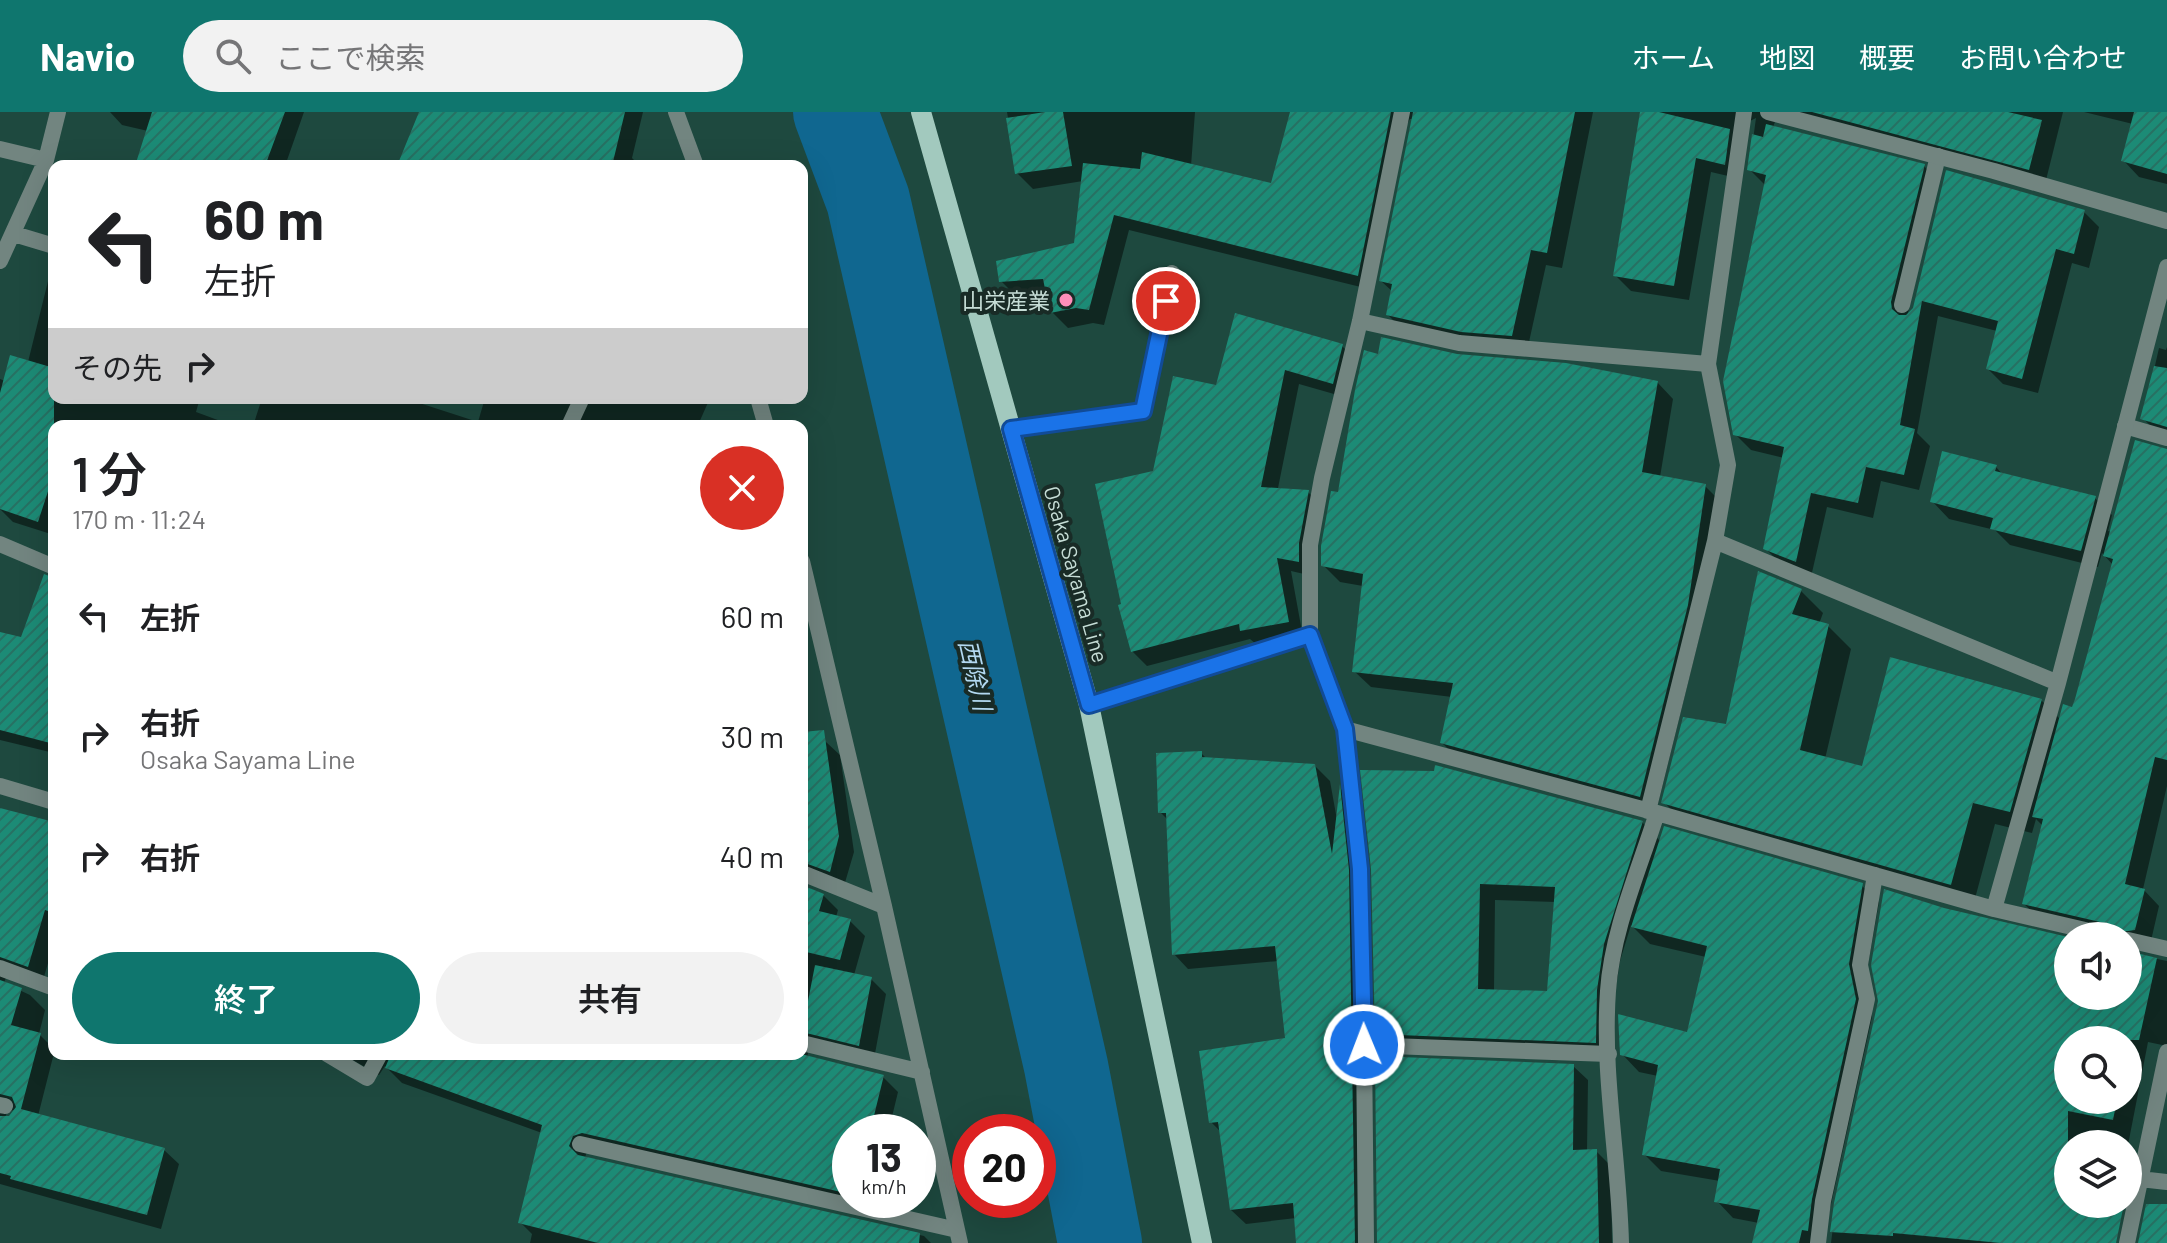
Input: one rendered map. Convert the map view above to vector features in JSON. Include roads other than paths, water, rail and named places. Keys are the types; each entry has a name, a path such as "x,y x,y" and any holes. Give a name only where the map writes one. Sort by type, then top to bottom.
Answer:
{"main road":[{"name":"Osaka Sayama Line","path":"921,112 1089,705 1202,1243"}],"street":[{"path":"0,261 46,160 58,112"},
{"path":"676,112 691,160"},
{"path":"1366,1243 1360,869 1345,729 1310,635 1310,545 1402,112"},
{"path":"1621,1243 1608,990 1617,941 1652,812 1715,541 1728,465 1708,364 1744,112"},
{"path":"1768,112 2167,221"},
{"path":"0,149 46,160"},
{"path":"1902,305 1938,156"},
{"path":"14,234 48,244"},
{"path":"1994,909 2058,683 2167,267"},
{"path":"1011,429 1143,411 1172,273"},
{"path":"1360,321 1459,343 1708,364"},
{"path":"2125,426 2167,438"},
{"path":"1715,541 2058,683"},
{"path":"0,544 48,561"},
{"path":"580,1144 959,1237 884,906 808,598"},
{"path":"1089,705 1310,635"},
{"path":"1345,729 1994,909 2054,923"},
{"path":"0,786 48,800"},
{"path":"808,875 884,906"},
{"path":"1818,1243 1823,1201 1867,999 1860,965 1875,875"},
{"path":"2142,943 2167,949"},
{"path":"0,968 48,986"},
{"path":"808,1044 922,1072"},
{"path":"1364,1045 1609,1054"},
{"path":"2142,1170 2167,1052"},
{"path":"337,1060 367,1078 377,1060"},
{"path":"2142,1179 2167,1182"},
{"path":"2127,1243 2132,1218"}],"waterway":[{"name":"西除川","path":"835,112 868,200 1066,1066 1100,1243"}],"place":[{"name":"山栄産業","path":"1066,300"}]}
